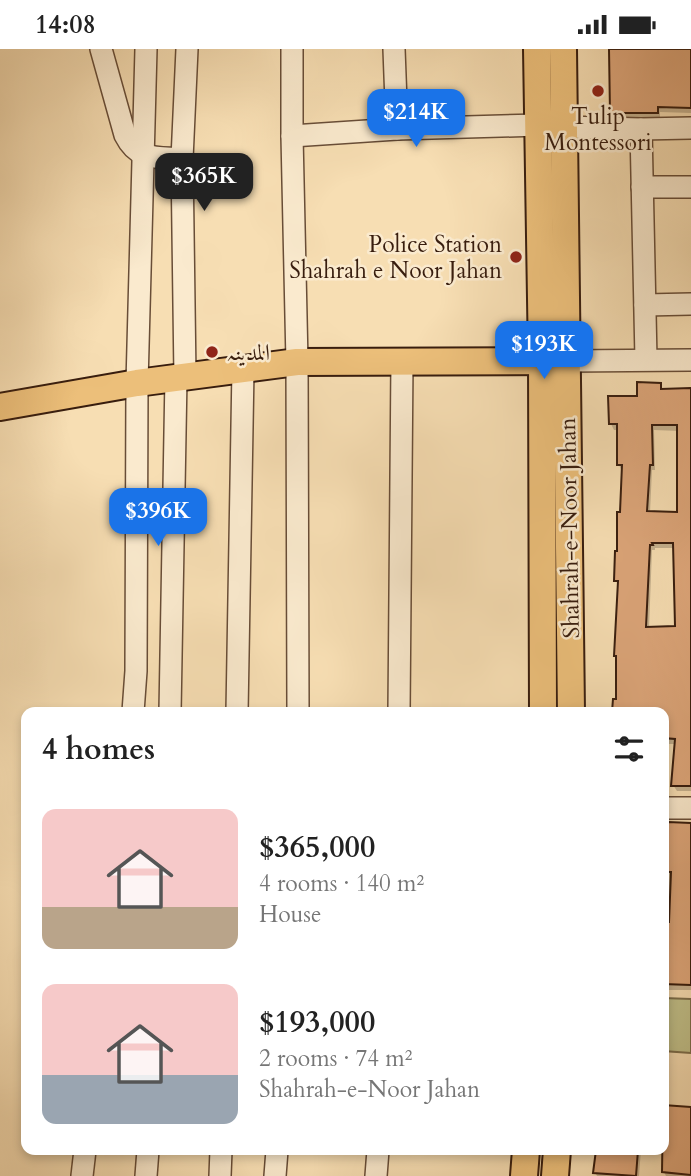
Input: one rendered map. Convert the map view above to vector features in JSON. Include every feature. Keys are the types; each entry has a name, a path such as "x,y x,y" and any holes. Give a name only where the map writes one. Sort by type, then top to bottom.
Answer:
{"main road":[{"name":"Shahrah-e-Noor Jahan","path":"537,49 552,126"},
{"name":"Shahrah-e-Noor Jahan","path":"543,707 554,361 552,126 563,49"},
{"name":"Shahrah-e-Noor Jahan","path":"554,361 571,707"},
{"path":"0,407 137,383 297,362 554,361"},
{"path":"524,1176 526,1155"},
{"path":"555,1176 557,1155"}],"street":[{"path":"101,49 125,135 130,144 143,156 182,159"},
{"path":"133,707 136,671 137,383 146,49"},
{"path":"170,707 181,377 182,159 187,49"},
{"path":"292,49 297,362 298,707"},
{"path":"394,49 397,129"},
{"path":"292,136 397,129 552,126 691,128"},
{"path":"641,129 646,359"},
{"path":"642,187 691,187"},
{"path":"645,305 691,304"},
{"path":"554,361 691,360"},
{"path":"399,707 402,361"},
{"path":"237,707 243,369"},
{"path":"669,808 691,808"},
{"path":"82,1176 84,1155"},
{"path":"146,1176 148,1155"},
{"path":"220,1176 221,1155"},
{"path":"275,1176 277,1155"},
{"path":"376,1176 378,1155"}],"green space":[{"path":"669,998 691,999 691,1053 669,1051"}],"building":[{"path":"609,49 691,49 691,108 658,107 658,113 610,113"},
{"path":"637,382 661,383 661,389 691,388 691,786 671,786 675,739 669,738 669,707 612,707 613,699 616,699 614,656 618,581 614,581 615,551 622,465 617,465 617,424 609,424 608,396 637,396","holes":["652,425 677,425 677,512 647,511 650,465 653,465","673,543 675,626 646,627 650,545"]},
{"path":"669,822 691,823 691,985 669,984"},
{"path":"669,1105 691,1107 691,1175 662,1172 662,1155 669,1155"},
{"path":"595,1155 638,1155 636,1176 593,1173"}],"place":[{"name":"Tulip Montessori","path":"598,91"},
{"name":"Police Station Shahrah e Noor Jahan","path":"516,257"},
{"name":"المدینہ","path":"212,352"}]}
